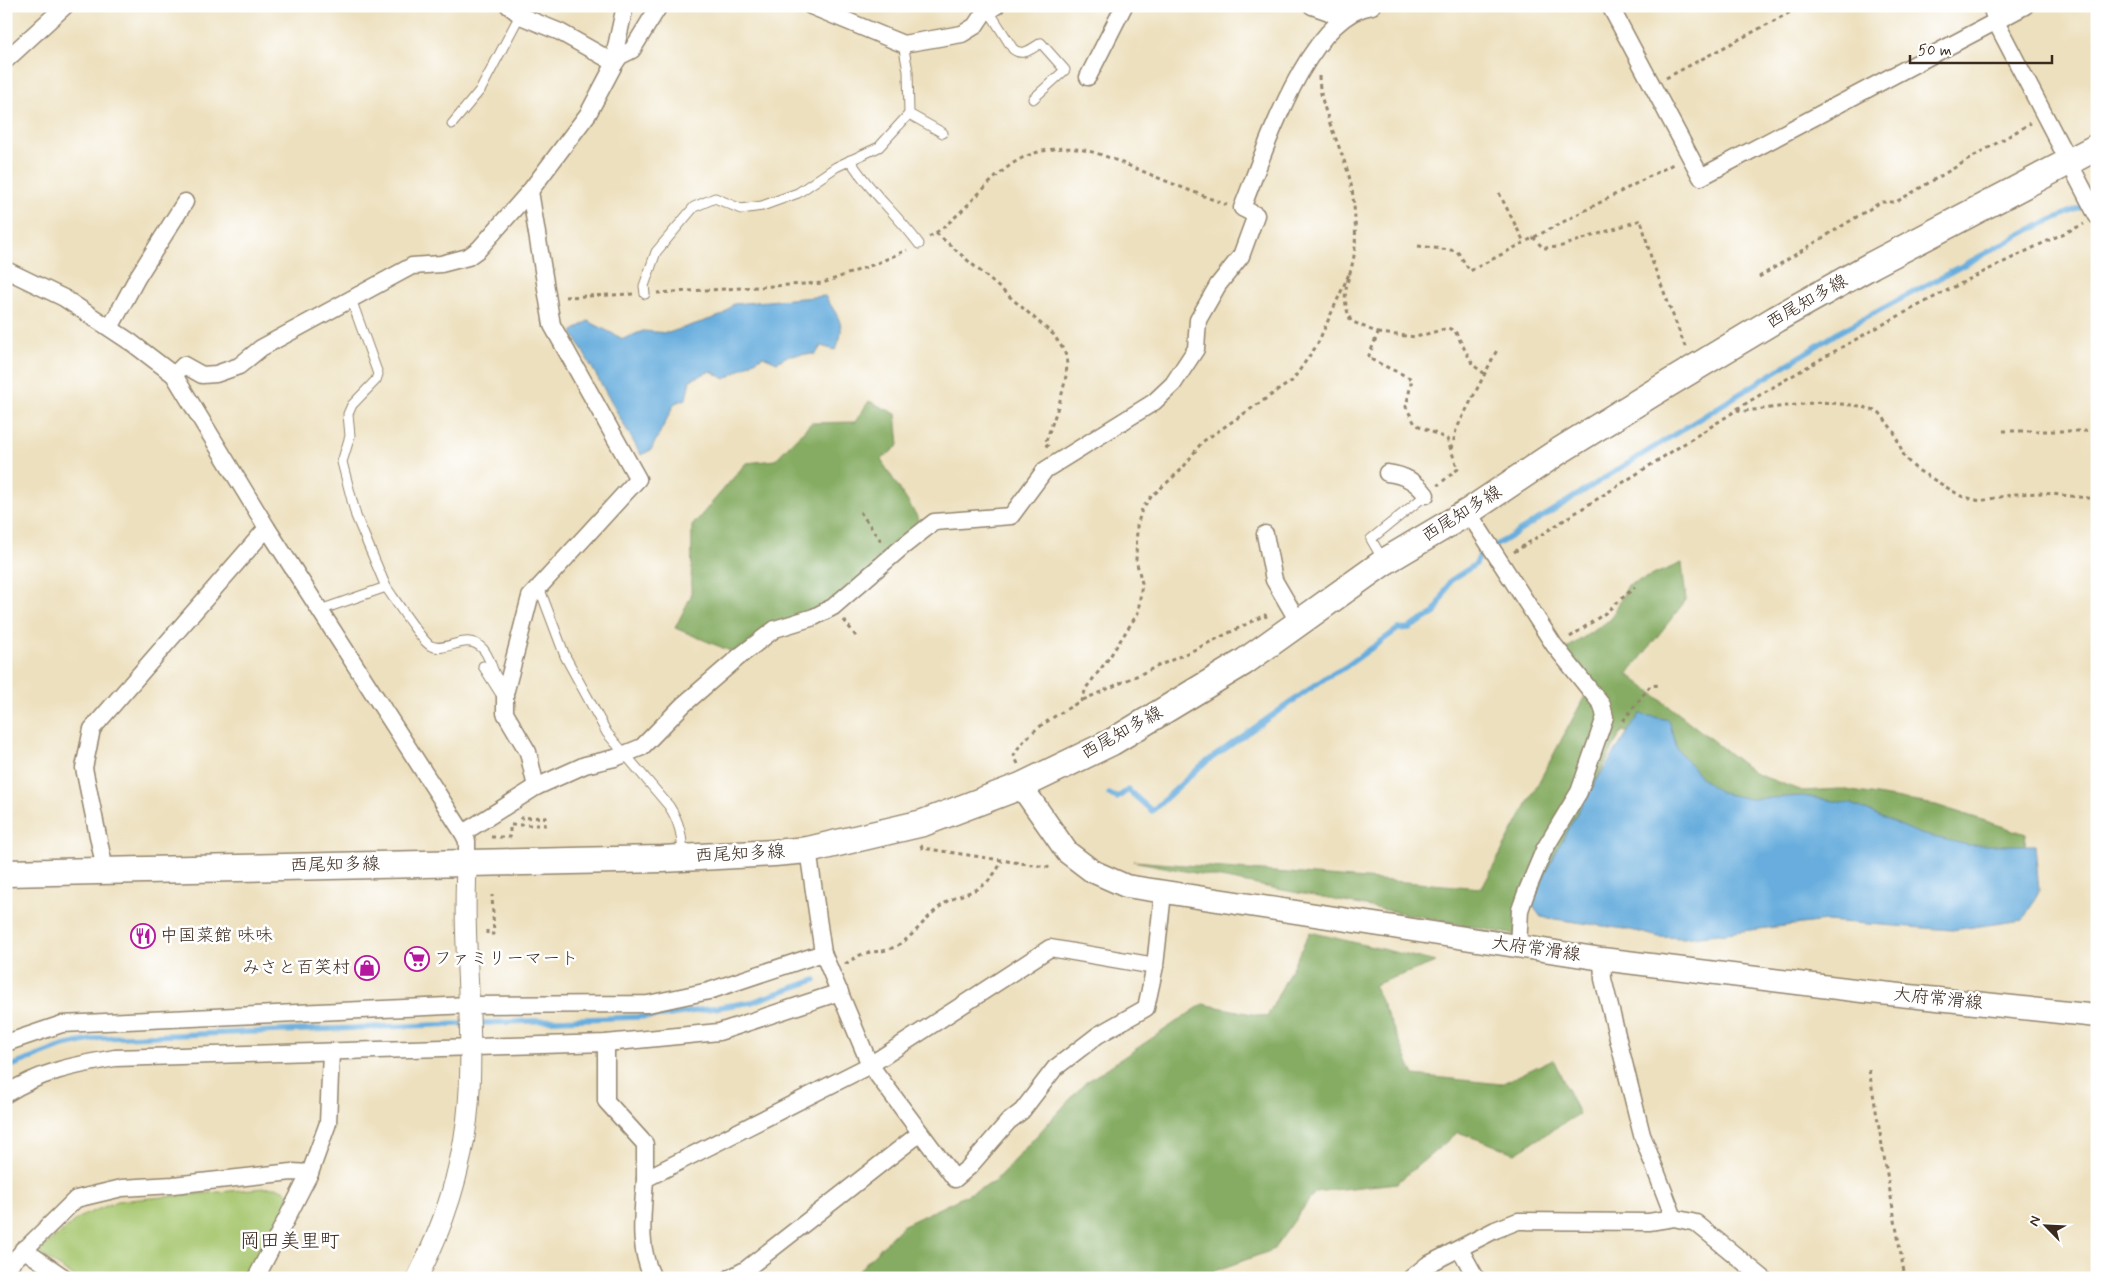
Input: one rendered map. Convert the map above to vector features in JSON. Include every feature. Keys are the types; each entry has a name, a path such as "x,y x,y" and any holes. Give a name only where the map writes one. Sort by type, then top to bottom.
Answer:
{"main road":[{"name":"西尾知多線","path":"6,873 684,857 808,850 923,823 1024,784 1112,742 1244,662 1384,562 1468,512 1556,453 1696,368 1864,270 2097,147"},
{"name":"大府常滑線","path":"1024,784 1067,852 1092,871 1126,886 1602,959 1862,991 2097,1016"}],"street":[{"path":"6,60 65,6"},
{"path":"618,60 616,47 625,6"},
{"path":"174,375 184,366 202,375 216,374 238,366 261,348 412,266 441,264 473,254 530,191 588,114 618,60 632,50 659,6"},
{"path":"811,6 903,44 962,34 975,26 983,14 993,8"},
{"path":"1088,77 1124,6"},
{"path":"1312,6 1329,12 1340,19"},
{"path":"1610,6 1701,177 1993,14 2026,6"},
{"path":"463,833 536,787 585,765 626,754 642,747 683,705 741,655 775,629 814,617 834,606 934,522 1011,516 1045,470 1154,402 1173,384 1196,349 1198,320 1218,285 1241,256 1256,215 1242,208 1296,77 1340,19 1364,7"},
{"path":"520,11 618,60"},
{"path":"1993,14 2068,161 2093,219"},
{"path":"530,191 552,325 638,479 530,597 506,691 505,713 528,752 536,787"},
{"path":"110,328 136,278 185,202"},
{"path":"6,270 64,298 110,328 174,375 267,528 467,841 465,902 470,1043 467,1119 458,1173 440,1229 417,1278"},
{"path":"1387,473 1399,475 1418,484 1426,495"},
{"path":"1468,512 1554,646 1582,678 1602,706 1605,717 1579,792 1544,850 1526,893 1520,910 1518,947"},
{"path":"105,870 84,768 92,729 267,528"},
{"path":"1265,534 1274,580 1289,630"},
{"path":"808,850 831,972 870,1066 919,1134 955,1179 970,1167 1008,1122 1022,1110 1055,1068 1098,1035 1146,1008 1155,966 1163,893"},
{"path":"645,1180 870,1066 1050,948 1155,966"},
{"path":"1602,959 1603,979 1642,1135 1674,1218"},
{"path":"6,1043 62,1024 648,1004 708,991 831,972"},
{"path":"6,1094 28,1080 65,1067 115,1058 331,1052 470,1043 606,1043 719,1032 831,972"},
{"path":"606,1043 606,1101 644,1144 645,1180 642,1237 645,1262 653,1278"},
{"path":"256,1278 310,1173 328,1123 331,1052"},
{"path":"730,1278 745,1270 919,1134"},
{"path":"6,1268 76,1199 122,1188 174,1185 292,1172 310,1173"},
{"path":"1410,1278 1427,1265 1495,1230 1518,1221 1649,1222 1674,1218 1696,1223 1763,1278"},
{"path":"24,1249 65,1278"},
{"path":"1460,1249 1476,1278"}],"lane":[{"path":"993,8 1013,49 1018,53 1023,53 1041,43 1065,70 1033,99"},
{"path":"452,124 481,90 520,11"},
{"path":"645,294 644,286 656,252 694,206 715,198 741,209 762,206 798,193 836,167 879,147 910,114 908,71 903,44"},
{"path":"910,114 943,133"},
{"path":"850,160 864,182 903,222 919,244"},
{"path":"351,298 378,374 376,380 352,405 348,414 350,436 342,462 356,516 386,587 426,642 437,647 462,641 471,642 483,649 499,682 506,691 500,694 483,666"},
{"path":"1384,562 1371,539 1426,495"},
{"path":"320,610 386,587"},
{"path":"539,587 565,656 606,733 669,806 677,819 681,829 684,857"}],"path":[{"path":"1652,85 1802,6"},
{"path":"1319,68 1322,99 1344,156 1353,196 1355,247 1344,300 1352,321 1378,333 1416,337 1448,328 1454,331 1473,364 1485,374"},
{"path":"1759,277 1881,202 1896,202 2044,115"},
{"path":"1418,246 1457,251 1470,270 1689,156"},
{"path":"1499,193 1524,242"},
{"path":"1500,562 1736,410 1900,314 2093,219"},
{"path":"1533,237 1543,248 1559,247 1642,220 1652,261 1673,310 1684,346 1696,368"},
{"path":"936,233 1054,336 1065,352 1066,359 1062,387 1044,444 1056,452 1060,460"},
{"path":"1082,700 1086,688 1109,658 1138,613 1142,583 1136,560 1136,526 1142,510 1151,497 1182,469 1202,442 1292,381 1317,345 1349,274"},
{"path":"1378,333 1368,358 1412,379 1406,406 1409,415 1415,424 1447,439 1458,469 1426,495"},
{"path":"1452,449 1456,430 1498,348"},
{"path":"1736,410 1745,411 1821,402 1861,406 1880,413 1894,432 1905,458 1916,468 1961,496 1980,501 2015,494 2043,493 2097,499"},
{"path":"2003,431 2097,432"},
{"path":"860,512 892,556"},
{"path":"1554,646 1604,614 1635,587"},
{"path":"834,606 858,639"},
{"path":"1024,784 1014,756 1018,747 1050,720 1082,700 1196,649 1265,615 1289,630"},
{"path":"2092,723 2097,725"},
{"path":"488,837 510,837 510,825 545,825 545,817 512,818"},
{"path":"918,839 922,848 1057,869"},
{"path":"831,972 866,953 892,949 904,942 936,910 981,888 995,874 1002,861"},
{"path":"487,924 487,934 494,934 492,895"},
{"path":"1869,1070 1876,1123 1906,1278"}],"green space":[{"path":"869,401 896,414 899,445 881,460 922,524 847,606 780,636 735,653 675,628 691,596 692,526 746,463 775,460 811,423 855,422"},
{"path":"1682,563 1686,600 1628,674 1754,773 1802,791 1840,789 1936,805 2026,834 2024,854 1903,844 1698,793 1648,737 1622,731 1515,935 1133,861 1482,888 1586,694 1563,651 1611,619 1628,585"},
{"path":"1310,932 1436,962 1374,985 1414,1075 1501,1084 1553,1059 1579,1114 1515,1153 1458,1132 1397,1183 1315,1192 1273,1250 1195,1278 851,1278 902,1226 994,1182 1085,1083 1203,1004 1267,1017"},
{"path":"276,1187 288,1192 288,1207 248,1278 76,1278 37,1252 80,1217 118,1201"}],"water":[{"path":"825,296 840,322 841,334 835,350 821,346 816,354 789,355 777,362 763,356 725,379 711,371 690,380 686,399 675,403 651,450 641,455 572,332 588,321 623,339 643,331 668,333 723,315 733,304"},
{"path":"1640,714 1669,720 1677,749 1703,779 1721,793 1751,799 1802,796 1852,804 1920,834 1969,845 2035,845 2039,891 2023,920 1952,930 1826,921 1684,938 1659,937 1631,930 1541,917 1532,905 1555,855 1595,783"}],"waterway":[{"path":"1109,794 1117,798 1128,790 1152,811 1202,765 1328,676 1344,668 1398,629 1409,628 1435,613 1450,581 1476,564 1481,553 1505,540 1839,332 2029,230 2088,204"},
{"path":"6,1068 63,1046 100,1038 663,1016 752,1002 815,980"}],"place":[{"name":"中国菜館 味味","path":"143,936"},
{"name":"ファミリーマート","path":"417,959"},
{"name":"みさと百笑村","path":"367,968"}],"district":[{"name":"岡田美里町","path":"290,1241"}]}
